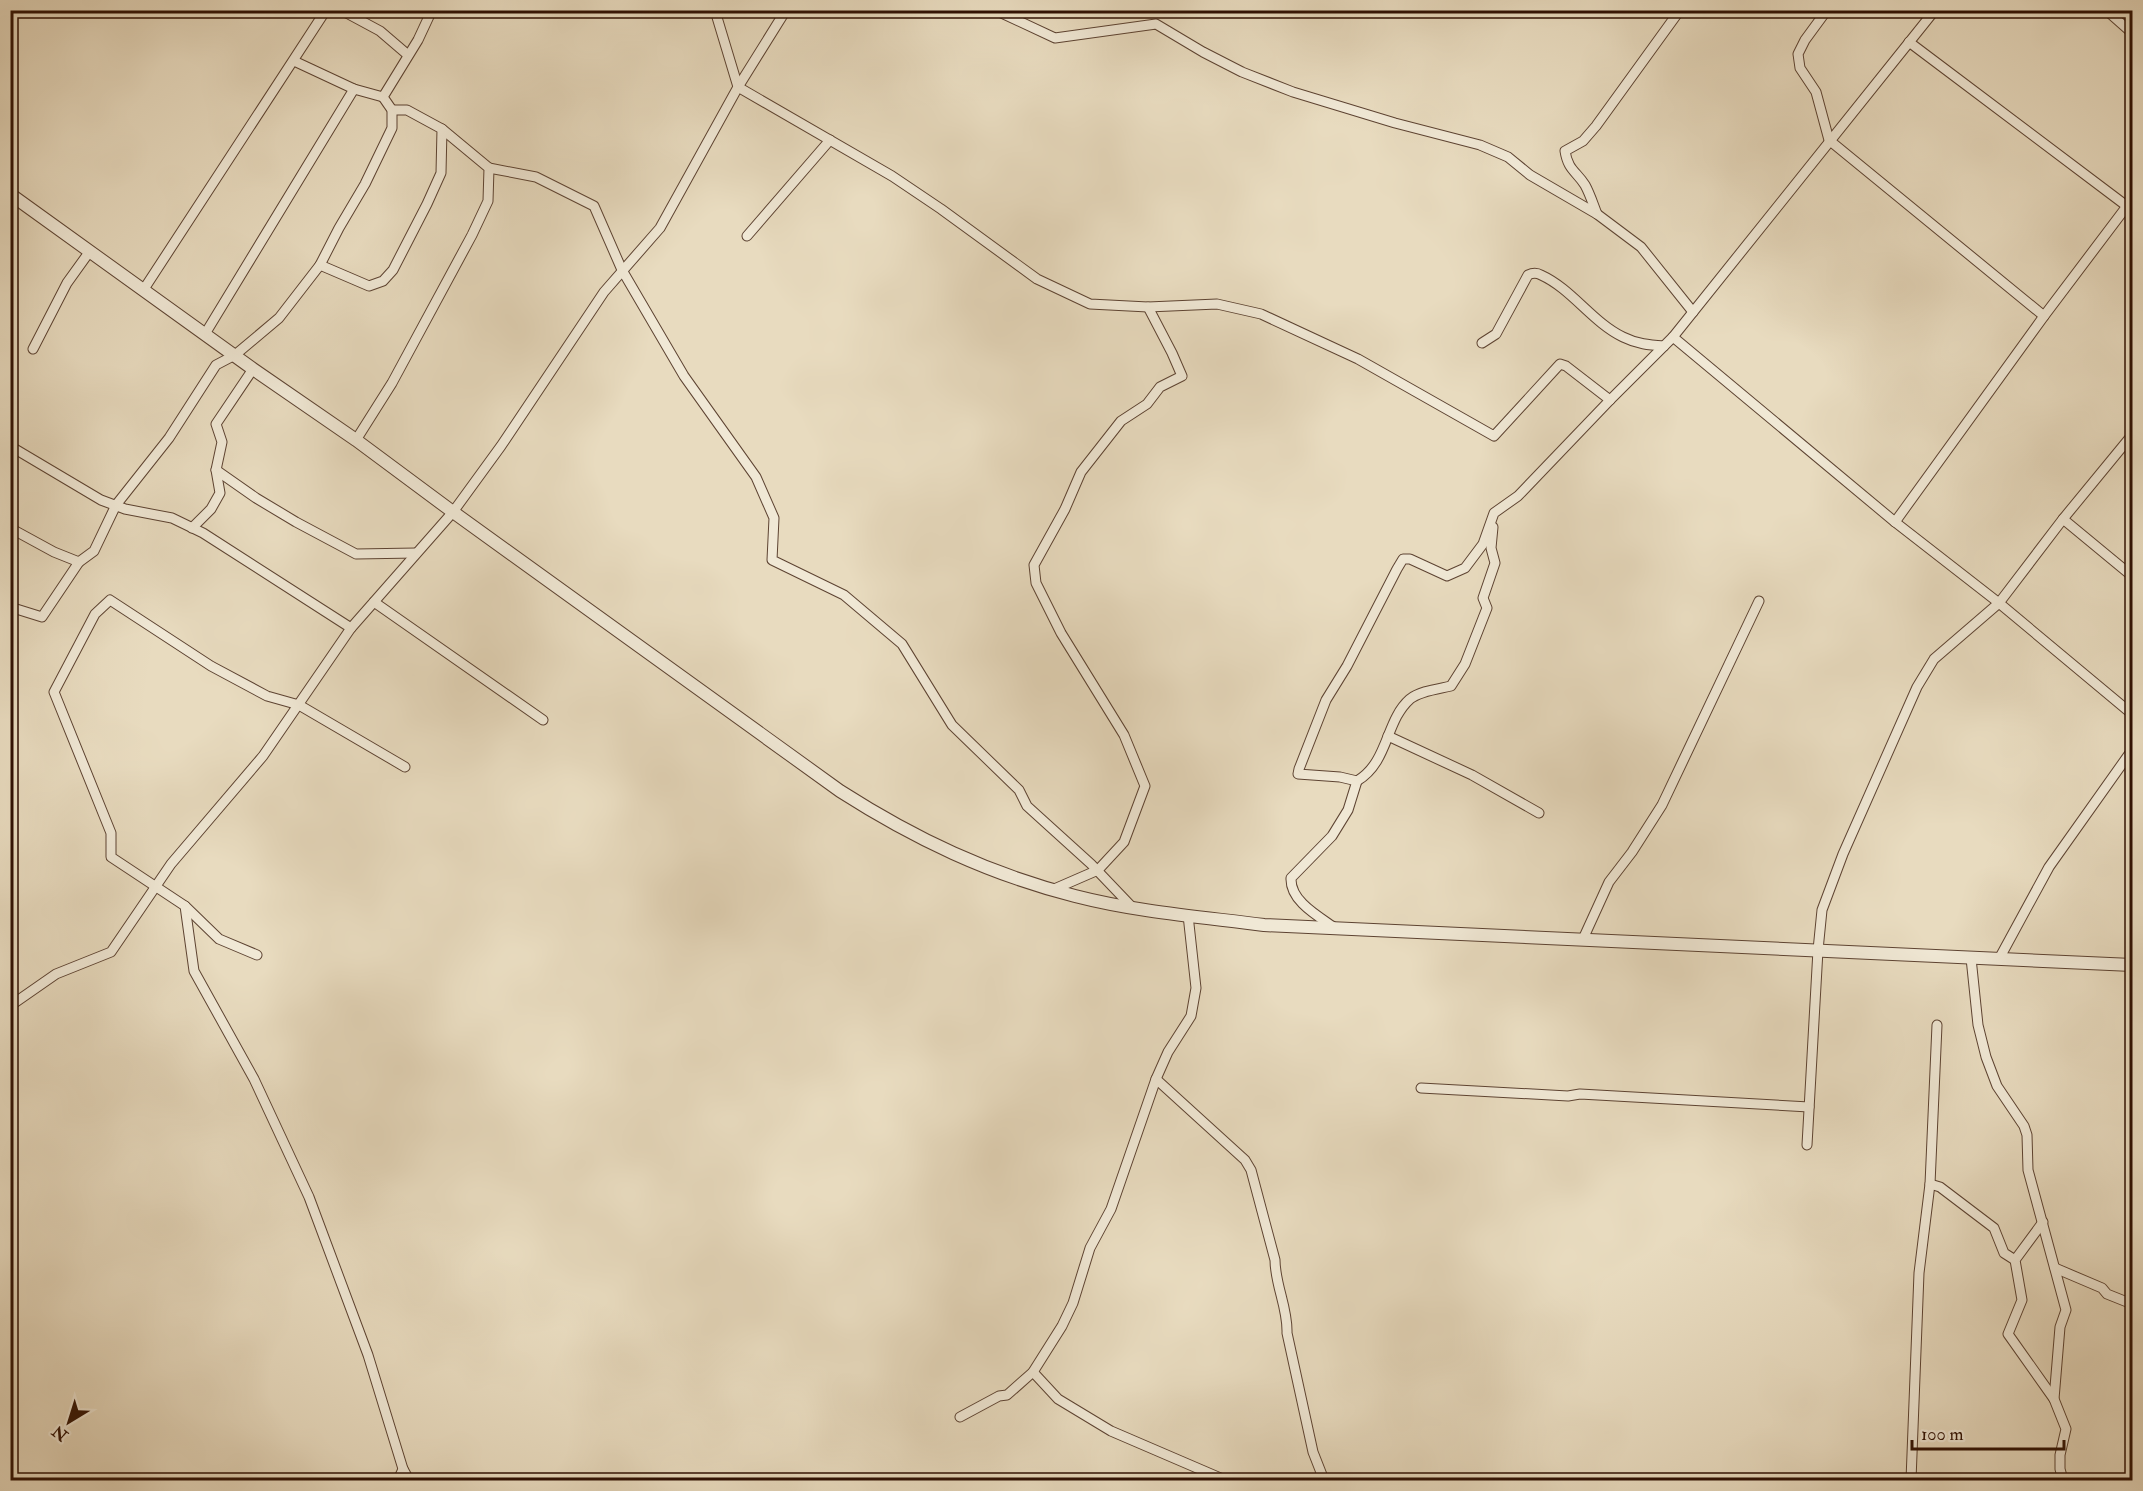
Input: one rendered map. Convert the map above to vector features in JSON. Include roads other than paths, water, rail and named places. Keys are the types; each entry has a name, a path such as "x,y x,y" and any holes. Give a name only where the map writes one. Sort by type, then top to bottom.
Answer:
{"street":[{"path":"144,289 326,10"},
{"path":"341,10 380,31 408,55"},
{"path":"383,97 432,10"},
{"path":"709,10 716,14 738,87 892,176 1037,279 1090,304 1148,307 1217,304 1261,314 1358,359 1494,436 1560,364 1566,366 1610,400"},
{"path":"10,1006 56,974 111,952 171,864 263,756 351,628 453,512 501,446 604,292 660,228 738,87 786,10"},
{"path":"995,10 1055,38 1156,24 1242,72 1293,92 1480,146 1508,157 1530,175 1598,214 1641,247 1693,312"},
{"path":"1598,214 1584,184 1573,173 1565,151 1582,141 1596,126 1680,10"},
{"path":"1827,10 1804,40 1798,54 1800,68 1816,92 1829,140 2044,316"},
{"path":"1357,781 1340,777 1298,774 1326,700 1347,666 1403,559 1410,559 1447,576 1465,568 1484,544 1494,513 1518,496 1673,337 1935,10"},
{"path":"2106,10 2133,33"},
{"path":"1895,522 2044,316 2131,207 1909,42"},
{"path":"10,607 42,617 79,562 94,551 116,505 169,438 216,365 235,355 279,318 320,265 365,184 392,128 392,110 383,97 354,89 294,61"},
{"path":"205,334 354,89"},
{"path":"392,110 407,110 442,129 489,168 536,177 594,206 622,270 684,376 756,477 774,519 772,560 844,595 902,644 952,725 1020,790 1027,806 1098,870 1132,908"},
{"path":"320,265 369,286 383,281 393,270 441,173 442,129"},
{"path":"747,236 830,140"},
{"path":"356,440 392,382 472,235 488,201 489,168"},
{"path":"10,194 253,369 356,440 840,790 885,820 980,866 1052,890 1132,908 1264,925 2133,965"},
{"path":"33,349 67,283 90,251"},
{"path":"1482,343 1496,334 1528,275 1539,273 1555,283 1596,319 1624,338 1644,345 1664,346"},
{"path":"1052,890 1098,870 1124,842 1145,786 1124,735 1061,633 1036,583 1034,565 1065,509 1081,472 1121,421 1147,404 1160,387 1182,376 1173,353 1148,307"},
{"path":"1673,337 1895,522 1999,603 2133,714"},
{"path":"192,528 212,509 220,493 216,470 222,442 216,424 253,369"},
{"path":"1807,1145 1822,910 1843,854 1917,687 1934,659 1999,603 2063,519 2133,435"},
{"path":"10,446 101,500 172,518 192,528 351,628"},
{"path":"216,470 296,522 356,554 416,553"},
{"path":"1335,928 1304,905 1290,886 1291,878 1332,836 1348,810 1357,781 1368,774 1383,750 1401,711 1411,698 1451,686 1465,663 1487,608 1484,598 1494,563 1491,548 1494,513"},
{"path":"2063,519 2133,576"},
{"path":"10,528 54,552 79,562"},
{"path":"258,955 219,939 185,906 111,857 111,832 54,692 95,614 110,600 211,666 267,696 298,705 405,766"},
{"path":"1583,939 1608,882 1632,852 1662,805 1759,601"},
{"path":"374,602 543,720"},
{"path":"1388,736 1472,775 1539,813"},
{"path":"2000,959 2049,867 2133,750"},
{"path":"185,906 194,971 254,1079 309,1197 368,1355 409,1480"},
{"path":"960,1417 999,1396 1007,1395 1033,1372 1062,1326 1073,1303 1090,1248 1111,1209 1156,1079 1168,1052 1191,1016 1196,988 1188,915"},
{"path":"1971,958 1978,1025 1986,1057 1997,1086 2024,1126 2027,1135 2028,1170 2066,1310 2060,1327 2054,1399"},
{"path":"1911,1480 1919,1273 1930,1184 1937,1025"},
{"path":"1156,1079 1245,1160 1251,1170 1275,1260 1275,1270 1288,1322 1287,1333 1313,1452 1324,1480"},
{"path":"1421,1088 1809,1107"},
{"path":"1930,1184 1940,1187 1994,1228 2004,1253 2015,1260"},
{"path":"2043,1222 2015,1260 2022,1300 2008,1334 2054,1399 2066,1429 2060,1455 2063,1480"},
{"path":"2055,1268 2102,1288 2107,1294 2133,1305"},
{"path":"1033,1372 1058,1399 1111,1431 1225,1480"},
{"path":"398,1480 404,1469"}]}
